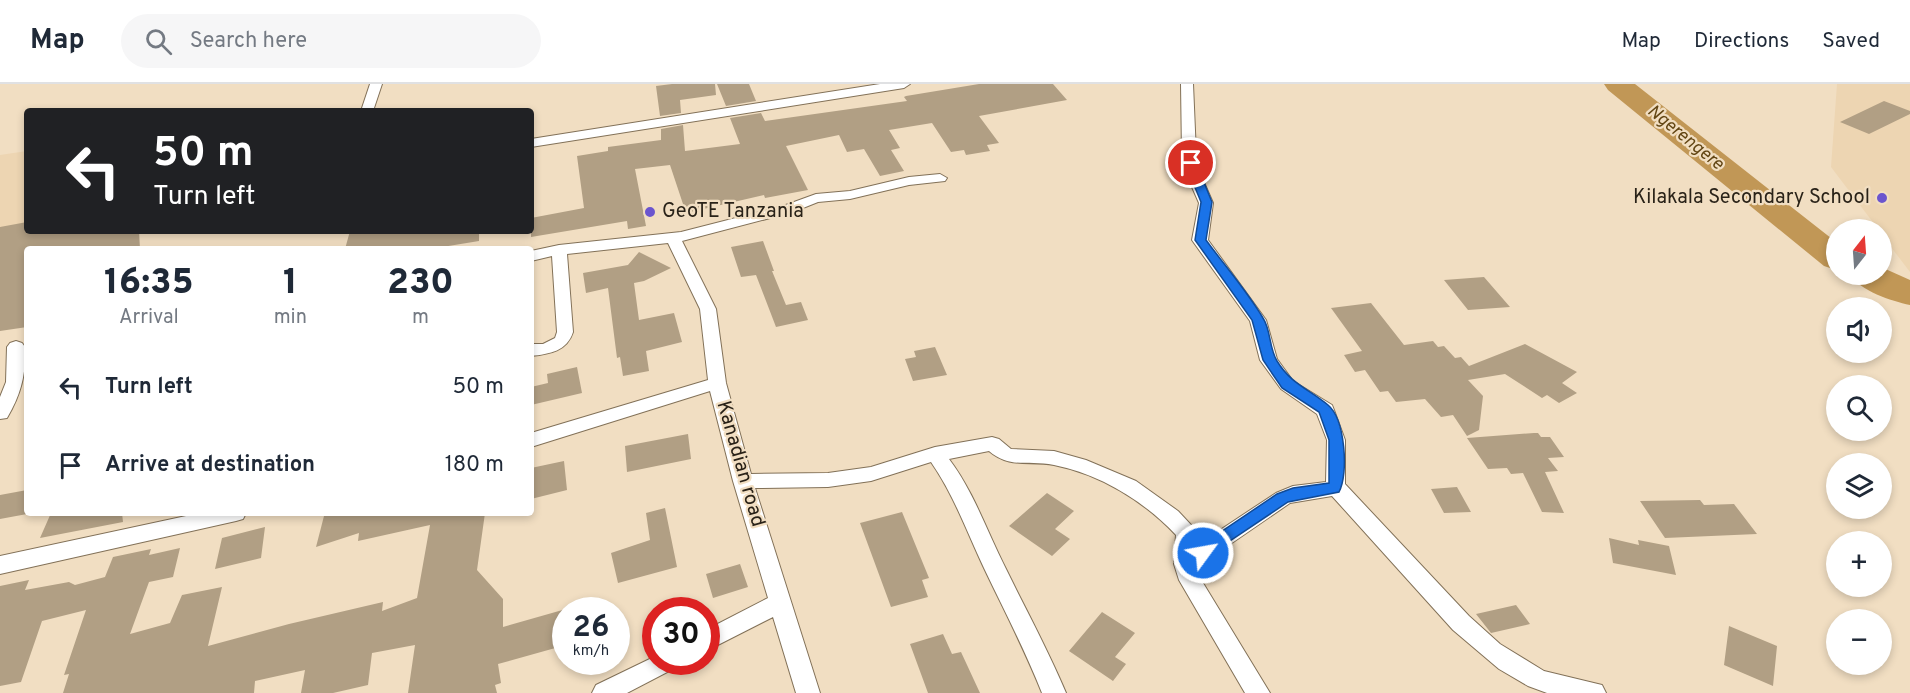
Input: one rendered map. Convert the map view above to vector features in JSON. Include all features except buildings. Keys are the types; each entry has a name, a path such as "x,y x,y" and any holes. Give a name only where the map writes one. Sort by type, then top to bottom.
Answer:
{"street":[{"path":"368,108 376,84"},
{"path":"534,143 904,84"},
{"path":"1187,84 1189,154 1192,171 1206,202 1200,240 1258,320 1269,360 1287,385 1325,410 1336,440 1335,486 1481,642 1517,669 1539,681 1594,693"},
{"path":"534,255 559,250 674,238 788,209 816,198 850,195 909,181 940,178"},
{"name":"Kanadian road","path":"674,238 680,255 708,309 717,383 743,481 808,693"},
{"path":"534,350 546,348 562,341 565,332 559,250"},
{"path":"0,413 14,389 18,371 14,347"},
{"path":"534,439 717,383"},
{"path":"743,481 828,480 871,474 935,454 992,444 1006,456 1031,454 1049,457 1098,473 1149,499 1179,524 1186,533 1185,564 1190,580 1257,693"},
{"path":"935,454 954,480 996,571 1032,640 1054,693"},
{"path":"1185,564 1230,536 1283,498 1335,486"},
{"path":"0,565 222,516"},
{"path":"720,633 781,602"},
{"path":"604,693 642,674"}],"shaded area":[{"name":"Kilakala Secondary School","path":"1837,84 1910,84 1910,272 1892,248 1892,219 1870,219 1831,167"},
{"path":"24,151 24,234 27,234 27,246 24,246 24,252 0,276 0,155"}],"waterway":[{"name":"Ngerengere","path":"1618,84 1826,251"},
{"name":"Ngerengere","path":"1891,285 1910,294"}],"place":[{"name":"Kilakala Secondary School","path":"1882,198"},
{"name":"GeoTE Tanzania","path":"650,212"}],"route":[{"path":"1191,163 1192,171 1206,202 1200,240 1258,320 1269,360 1287,385 1325,410 1336,440 1337,453 1334,488 1303,492 1283,498 1203,553"}]}
